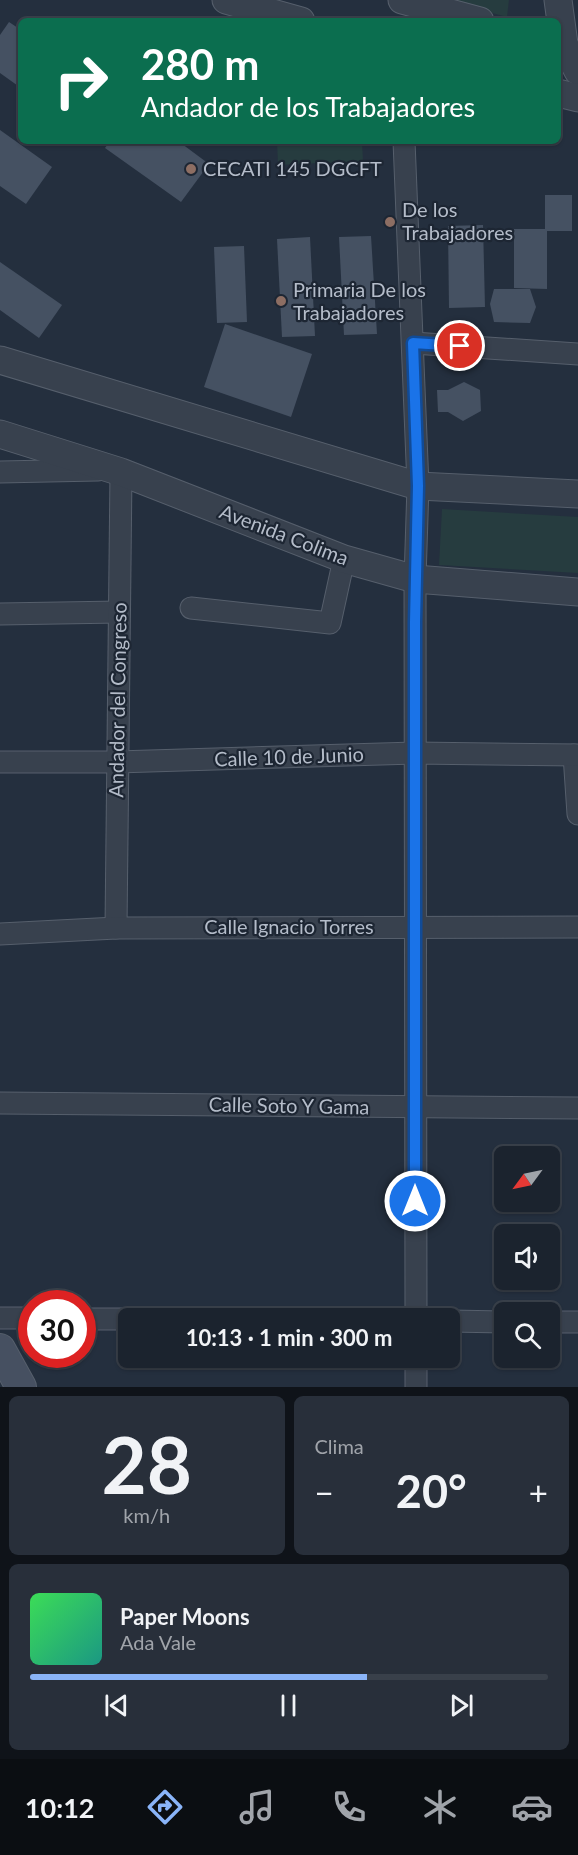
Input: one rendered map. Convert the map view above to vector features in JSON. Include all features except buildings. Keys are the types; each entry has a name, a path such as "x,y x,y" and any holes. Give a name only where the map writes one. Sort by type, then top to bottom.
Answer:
{"main road":[{"path":"0,1349 21,1387"}],"street":[{"path":"226,0 290,18"},
{"path":"402,0 469,18"},
{"path":"558,0 567,44 578,71"},
{"path":"561,94 578,98"},
{"path":"404,144 418,486 415,579 416,1308"},
{"path":"413,343 578,354"},
{"path":"0,360 418,486 578,494"},
{"name":"Avenida Colima","path":"0,434 116,471 344,560 415,579 578,592"},
{"path":"0,472 116,471"},
{"name":"Andador del Congreso","path":"116,471 119,612 116,928"},
{"path":"191,608 330,623 344,560"},
{"path":"0,614 119,612"},
{"name":"Calle 10 de Junio","path":"0,762 117,762 415,753 576,755"},
{"path":"576,755 578,814"},
{"name":"Calle Ignacio Torres","path":"0,934 116,928 578,927"},
{"name":"Calle Soto Y Gama","path":"0,1103 578,1108"},
{"path":"0,1318 18,1318"},
{"path":"96,1319 118,1319"},
{"path":"460,1321 494,1322"},
{"path":"560,1322 578,1322"},
{"path":"416,1368 416,1387"}],"green space":[{"path":"509,0 507,17 448,1"},
{"path":"277,144 362,144 363,161 278,165"},
{"path":"442,509 578,517 578,573 439,565"}],"place":[{"name":"CECATI 145 DGCFT","path":"191,169"},
{"name":"De los Trabajadores","path":"390,222"},
{"name":"Primaria De los Trabajadores","path":"281,301"}],"route":[{"path":"415,1201 415,579 418,486 413,343 460,346"}]}
